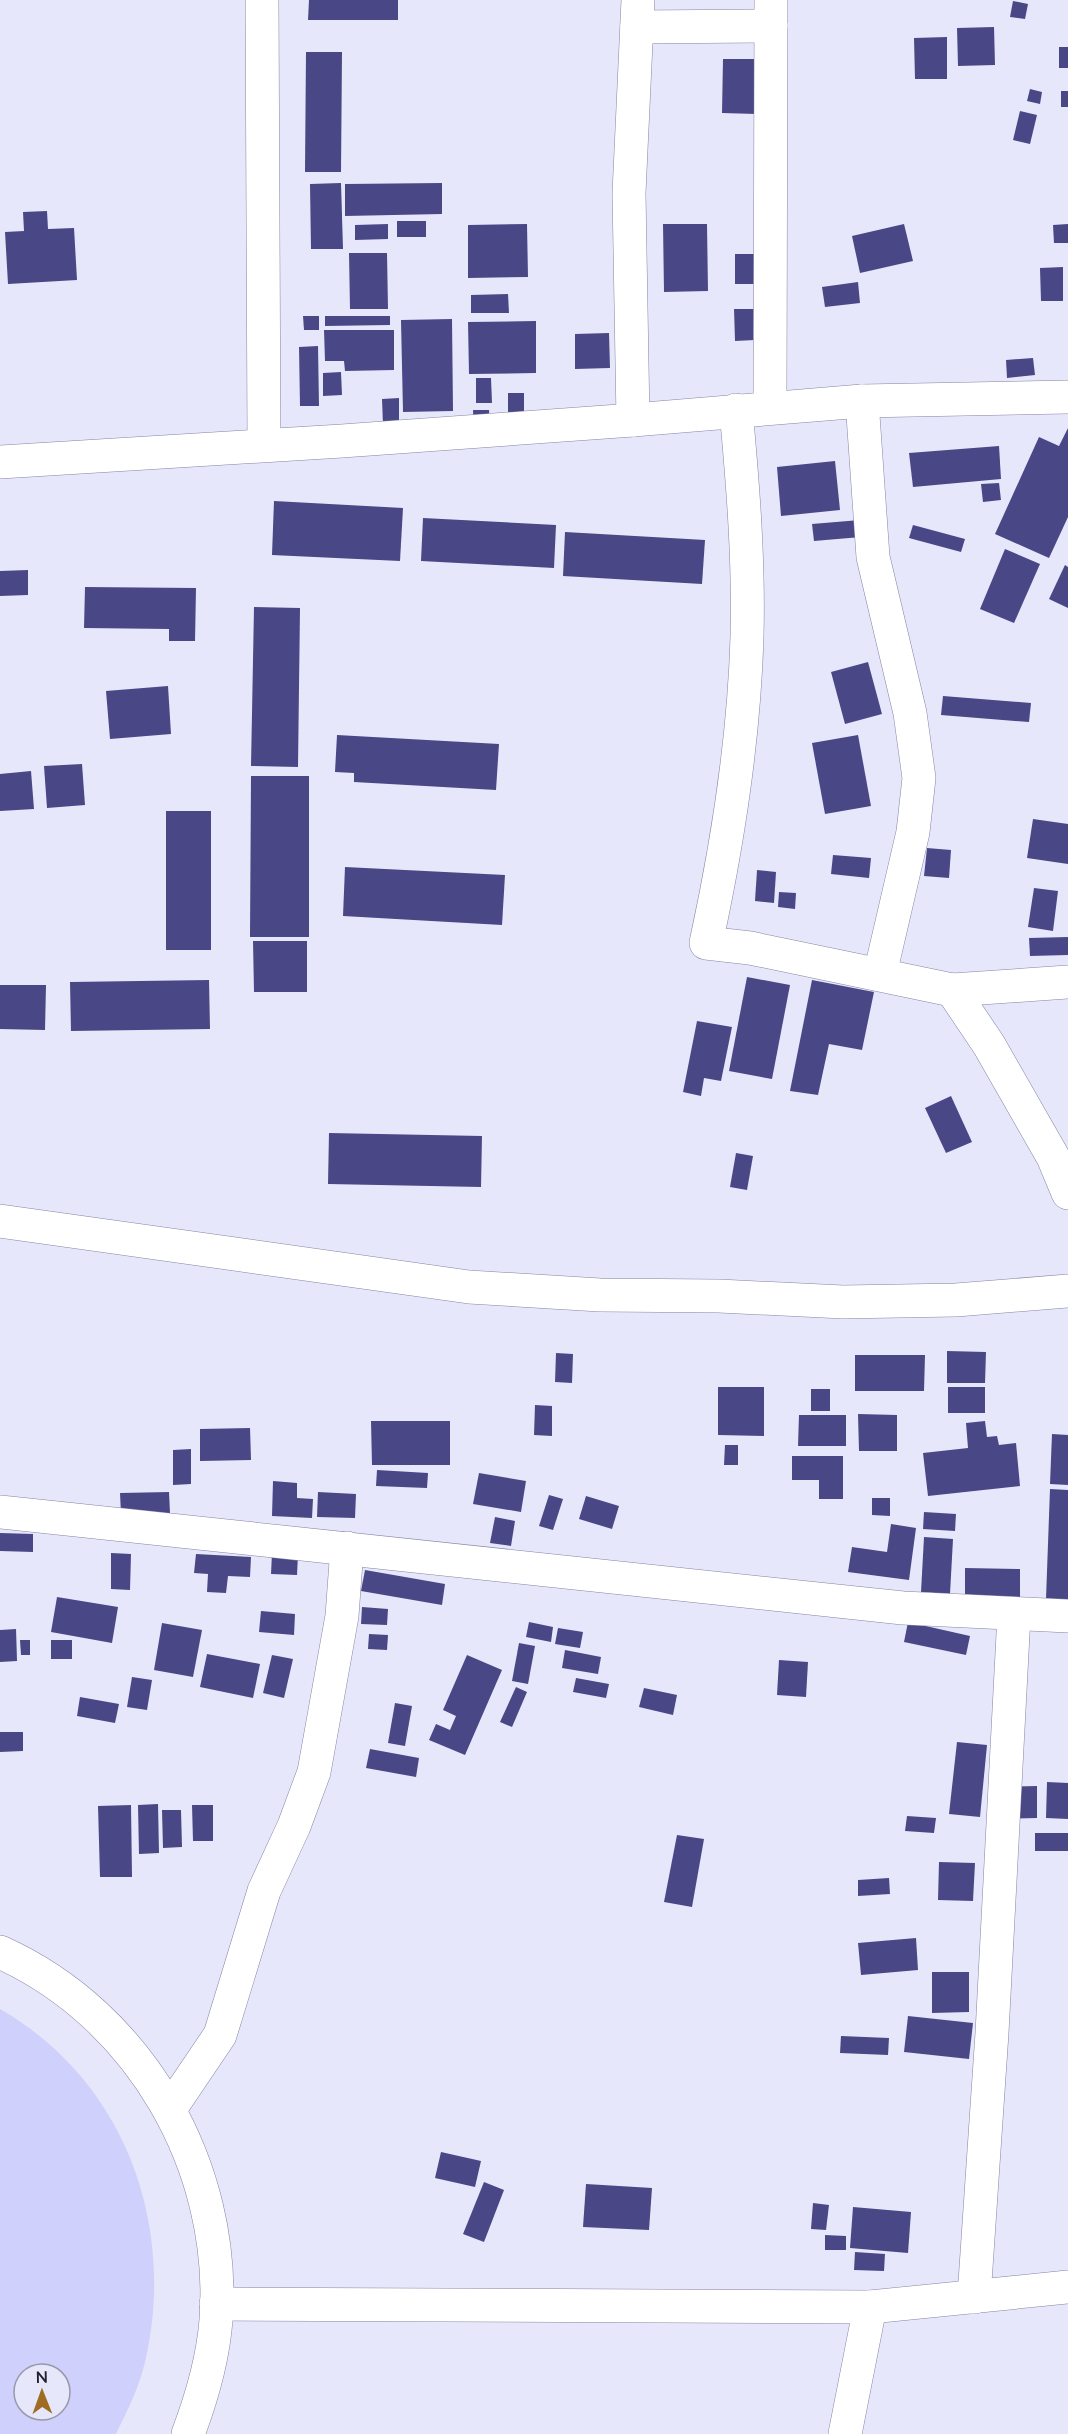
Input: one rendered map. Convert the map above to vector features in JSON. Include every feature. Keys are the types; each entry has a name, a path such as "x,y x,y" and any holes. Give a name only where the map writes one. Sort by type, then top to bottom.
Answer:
{"street":[{"path":"262,0 264,445"},
{"path":"633,420 629,193 638,14 771,13 770,407"},
{"path":"0,462 633,420 862,401 1068,397"},
{"path":"862,401 873,558 910,712 919,778 913,832 880,974"},
{"path":"736,410 746,517 747,637 737,778 706,943 750,948 952,990 1068,982"},
{"path":"952,990 989,1045 1053,1157 1068,1193"},
{"path":"0,1221 469,1287 600,1295 719,1296 843,1302 956,1300 1068,1291"},
{"path":"0,1512 903,1608 1068,1616"},
{"path":"170,2109 220,2035 264,1891 294,1826 314,1772 342,1617 347,1548"},
{"path":"974,2296 992,2032 1014,1615"},
{"path":"0,1952 52,1981 87,2008 119,2038 170,2109 188,2149 203,2190 212,2233 217,2276 210,2364 199,2406 188,2434"},
{"path":"216,2304 870,2307 1068,2287"},
{"path":"845,2434 870,2307"}],"shaded area":[{"path":"0,2009 43,2039 80,2075 109,2116 131,2161 146,2209 153,2259 153,2310 145,2362 136,2390 116,2434 0,2434"}],"building":[{"path":"309,0 398,0 398,20 308,20"},
{"path":"1013,1 1028,4 1025,19 1010,17"},
{"path":"994,27 995,65 958,66 957,28"},
{"path":"947,37 947,79 915,79 914,38"},
{"path":"1059,47 1068,47 1068,68 1059,68"},
{"path":"306,52 342,52 341,172 305,172"},
{"path":"723,59 756,59 756,114 722,113"},
{"path":"1030,89 1042,92 1040,104 1027,101"},
{"path":"1061,91 1068,91 1068,107 1061,107"},
{"path":"1020,111 1037,115 1030,144 1013,140"},
{"path":"341,183 343,249 311,249 310,184"},
{"path":"442,183 442,214 345,216 345,184"},
{"path":"47,211 48,229 74,228 77,280 8,284 5,232 24,231 23,212"},
{"path":"397,221 426,221 426,237 397,237"},
{"path":"388,224 388,239 355,240 355,225"},
{"path":"527,224 528,277 468,278 468,225"},
{"path":"663,224 707,224 708,291 664,292"},
{"path":"904,224 913,261 860,273 852,236"},
{"path":"1068,224 1068,243 1054,243 1053,225"},
{"path":"349,253 387,253 388,309 350,309"},
{"path":"735,254 757,254 758,284 735,284"},
{"path":"1063,267 1063,301 1041,301 1040,268"},
{"path":"858,282 860,303 825,307 822,287"},
{"path":"508,294 509,313 471,313 471,295"},
{"path":"734,309 754,309 755,340 735,341"},
{"path":"303,316 319,316 319,330 304,330"},
{"path":"325,316 390,316 390,325 325,326"},
{"path":"452,319 453,411 403,412 401,320"},
{"path":"536,321 536,373 469,374 468,322"},
{"path":"324,330 394,330 394,370 345,371 344,361 325,361"},
{"path":"609,333 610,368 575,369 575,334"},
{"path":"318,346 319,406 300,406 299,347"},
{"path":"1033,358 1035,375 1007,378 1006,360"},
{"path":"341,372 342,395 323,396 323,373"},
{"path":"476,378 491,378 492,403 476,403"},
{"path":"508,393 524,393 524,412 508,412"},
{"path":"399,398 399,425 383,425 382,399"},
{"path":"473,410 489,410 490,430 474,430"},
{"path":"1068,428 1068,517 1049,558 995,534 1039,437 1059,446"},
{"path":"999,446 1001,479 913,487 909,453"},
{"path":"835,461 840,510 781,516 777,467"},
{"path":"999,483 1001,500 983,502 981,484"},
{"path":"274,501 403,508 400,561 272,555"},
{"path":"423,518 556,525 554,568 421,561"},
{"path":"860,520 861,537 814,541 812,524"},
{"path":"913,525 965,539 961,552 909,538"},
{"path":"565,532 705,540 702,584 563,576"},
{"path":"1005,549 1040,564 1014,623 980,609"},
{"path":"1065,565 1068,567 1068,608 1049,599"},
{"path":"28,570 28,595 0,596 0,571"},
{"path":"85,587 196,588 195,641 169,641 169,629 84,628"},
{"path":"254,607 300,608 298,767 251,766"},
{"path":"868,662 882,714 845,724 831,672"},
{"path":"168,686 171,734 110,739 106,691"},
{"path":"943,696 1031,703 1029,722 941,715"},
{"path":"337,735 499,744 496,790 354,782 354,773 335,772"},
{"path":"858,735 871,806 825,814 812,743"},
{"path":"82,764 85,805 47,808 44,766"},
{"path":"31,771 34,809 0,811 0,774"},
{"path":"251,776 309,776 309,937 250,937"},
{"path":"166,811 211,811 211,950 166,950"},
{"path":"1033,819 1068,824 1068,864 1027,858"},
{"path":"927,848 951,850 949,878 924,876"},
{"path":"833,855 871,858 869,878 831,874"},
{"path":"345,867 505,875 502,925 343,916"},
{"path":"757,870 776,872 774,903 755,901"},
{"path":"1034,888 1058,891 1053,931 1028,927"},
{"path":"779,892 796,893 795,909 778,907"},
{"path":"1068,937 1068,955 1030,956 1029,938"},
{"path":"253,941 307,941 307,992 254,992"},
{"path":"747,977 790,985 772,1079 729,1071"},
{"path":"209,980 210,1029 71,1031 70,982"},
{"path":"812,980 874,992 862,1050 829,1044 818,1095 790,1091"},
{"path":"0,985 46,985 45,1030 0,1029"},
{"path":"697,1021 732,1027 721,1081 704,1078 701,1096 683,1092"},
{"path":"951,1096 972,1142 946,1153 925,1108"},
{"path":"329,1133 482,1136 481,1187 328,1184"},
{"path":"736,1153 753,1156 747,1190 730,1187"},
{"path":"947,1351 986,1352 985,1383 947,1383"},
{"path":"556,1353 573,1354 572,1383 555,1382"},
{"path":"855,1355 925,1355 924,1391 855,1391"},
{"path":"718,1387 764,1387 764,1436 718,1435"},
{"path":"948,1387 985,1387 985,1413 948,1413"},
{"path":"811,1389 830,1389 830,1411 811,1411"},
{"path":"535,1405 552,1406 552,1436 534,1435"},
{"path":"858,1414 897,1415 897,1451 859,1451"},
{"path":"799,1415 846,1415 846,1446 798,1446"},
{"path":"371,1421 450,1421 450,1465 372,1465"},
{"path":"985,1421 987,1437 997,1436 999,1445 1016,1443 1020,1486 928,1496 923,1453 968,1448 966,1423"},
{"path":"250,1428 251,1460 200,1461 200,1429"},
{"path":"1052,1434 1068,1435 1068,1485 1050,1484"},
{"path":"725,1445 738,1445 738,1465 724,1465"},
{"path":"191,1449 191,1484 173,1485 173,1450"},
{"path":"792,1456 843,1456 843,1499 819,1499 819,1480 792,1480"},
{"path":"377,1470 428,1473 427,1488 376,1486"},
{"path":"479,1473 526,1481 521,1512 473,1504"},
{"path":"273,1481 297,1483 297,1498 313,1499 312,1518 272,1516"},
{"path":"1050,1489 1068,1490 1068,1599 1046,1599"},
{"path":"169,1492 170,1513 121,1514 120,1493"},
{"path":"318,1492 356,1494 355,1518 317,1517"},
{"path":"549,1495 563,1499 553,1530 539,1526"},
{"path":"586,1496 619,1506 612,1529 579,1519"},
{"path":"872,1498 890,1498 890,1516 872,1515"},
{"path":"924,1512 956,1514 955,1531 923,1529"},
{"path":"495,1517 515,1521 511,1546 490,1543"},
{"path":"891,1524 916,1528 909,1580 848,1572 852,1547 887,1552"},
{"path":"0,1533 33,1534 33,1552 0,1551"},
{"path":"924,1537 953,1539 950,1594 921,1592"},
{"path":"111,1553 131,1554 130,1590 111,1589"},
{"path":"272,1553 298,1555 297,1575 271,1574"},
{"path":"196,1554 251,1557 250,1577 228,1576 226,1593 207,1592 208,1574 194,1573"},
{"path":"965,1568 1020,1569 1020,1597 965,1595"},
{"path":"365,1570 445,1584 442,1605 361,1591"},
{"path":"57,1597 118,1607 112,1643 51,1632"},
{"path":"362,1607 388,1609 387,1625 361,1624"},
{"path":"261,1611 295,1614 294,1635 259,1632"},
{"path":"529,1622 553,1627 551,1642 526,1637"},
{"path":"908,1622 970,1636 966,1655 904,1642"},
{"path":"162,1623 202,1630 193,1677 154,1670"},
{"path":"558,1628 583,1632 580,1648 555,1644"},
{"path":"16,1629 17,1661 0,1662 0,1630"},
{"path":"369,1634 388,1635 387,1650 368,1649"},
{"path":"20,1640 30,1640 30,1655 21,1655"},
{"path":"51,1640 72,1640 72,1659 51,1659"},
{"path":"519,1643 535,1646 528,1684 512,1681"},
{"path":"565,1650 601,1657 598,1674 562,1668"},
{"path":"207,1654 260,1664 253,1698 200,1687"},
{"path":"272,1655 293,1659 284,1698 263,1693"},
{"path":"467,1655 502,1670 465,1755 429,1740 436,1724 450,1730 456,1716 443,1710"},
{"path":"779,1660 808,1662 806,1697 777,1695"},
{"path":"132,1677 152,1680 147,1710 127,1707"},
{"path":"576,1678 609,1684 606,1698 573,1692"},
{"path":"516,1687 527,1692 512,1727 500,1722"},
{"path":"644,1688 677,1695 673,1715 639,1707"},
{"path":"80,1697 119,1704 115,1723 77,1716"},
{"path":"395,1703 412,1706 405,1746 388,1743"},
{"path":"0,1732 23,1732 23,1751 0,1752"},
{"path":"957,1742 987,1745 980,1817 949,1814"},
{"path":"370,1749 419,1758 416,1777 366,1768"},
{"path":"1047,1782 1068,1783 1068,1819 1046,1818"},
{"path":"1037,1786 1037,1818 997,1819 997,1787"},
{"path":"158,1804 159,1853 139,1854 138,1805"},
{"path":"131,1805 132,1877 100,1877 98,1806"},
{"path":"192,1805 213,1805 213,1841 193,1841"},
{"path":"162,1810 181,1810 182,1847 163,1848"},
{"path":"907,1816 936,1818 934,1833 905,1831"},
{"path":"1035,1833 1068,1833 1068,1851 1035,1851"},
{"path":"677,1835 704,1839 692,1907 664,1902"},
{"path":"939,1862 975,1863 973,1901 938,1900"},
{"path":"889,1878 890,1894 858,1896 858,1880"},
{"path":"916,1938 918,1970 861,1975 858,1943"},
{"path":"932,1972 969,1972 969,2012 932,2013"},
{"path":"908,2016 973,2023 969,2059 904,2052"},
{"path":"841,2036 889,2038 888,2055 840,2053"},
{"path":"441,2152 481,2161 475,2187 435,2178"},
{"path":"484,2182 504,2190 484,2242 463,2234"},
{"path":"586,2184 652,2188 649,2230 583,2227"},
{"path":"813,2203 829,2205 826,2230 811,2229"},
{"path":"853,2207 911,2212 908,2253 850,2248"},
{"path":"825,2235 846,2236 846,2250 825,2250"},
{"path":"855,2252 885,2254 884,2271 854,2270"}]}
